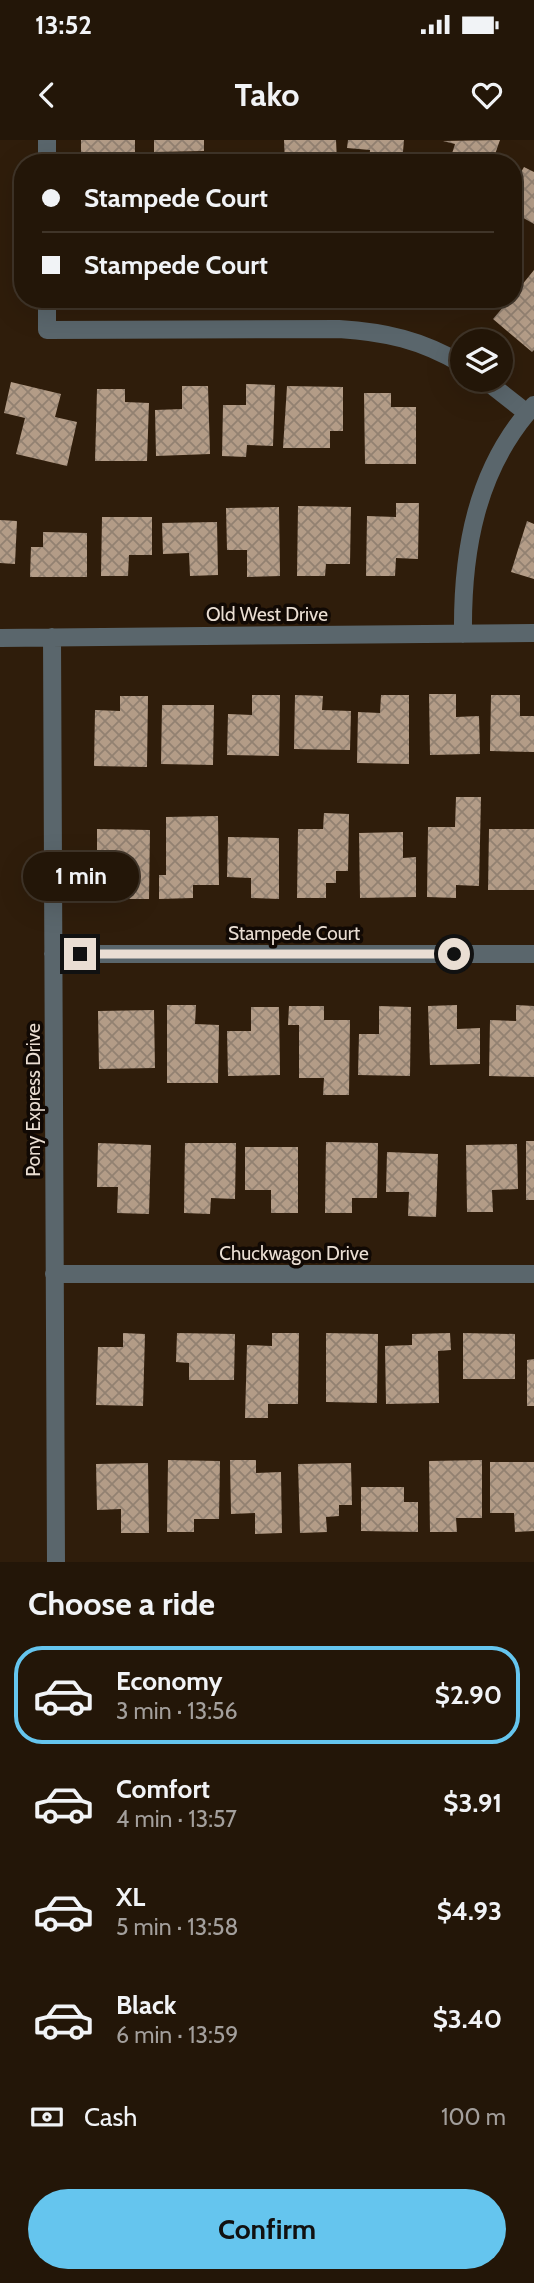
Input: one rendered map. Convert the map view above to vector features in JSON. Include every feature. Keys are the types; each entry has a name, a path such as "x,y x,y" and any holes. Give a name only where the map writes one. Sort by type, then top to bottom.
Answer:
{"street":[{"path":"47,308 47,330 340,329 380,332 420,342 450,358"},
{"path":"463,634 462,589 467,548 477,508 492,470 530,409 504,392"},
{"name":"Old West Drive","path":"0,638 534,633"},
{"name":"Pony Express Drive","path":"52,637 56,1562"},
{"name":"Stampede Court","path":"53,954 534,954"},
{"name":"Chuckwagon Drive","path":"54,1274 534,1274"}],"building":[{"path":"81,140 135,140 135,154 81,154"},
{"path":"154,140 204,140 204,151 154,152"},
{"path":"284,140 336,140 337,154 285,154"},
{"path":"348,140 404,140 403,154 370,154 370,150 347,148"},
{"path":"500,140 495,154 452,154 455,144 443,141"},
{"path":"524,167 534,172 534,224 522,217"},
{"path":"534,270 532,352 513,336 513,329 505,329 493,319 502,308 522,308 522,285"},
{"path":"11,382 61,394 55,417 77,422 67,466 16,454 25,418 4,413"},
{"path":"246,384 275,385 273,446 247,445 246,457 222,456 223,405 246,405"},
{"path":"182,386 208,386 210,454 156,456 155,410 182,409"},
{"path":"287,386 343,387 343,431 330,431 330,448 283,448"},
{"path":"97,389 125,389 125,402 149,403 147,461 95,461"},
{"path":"364,393 391,393 391,407 416,407 416,464 365,464"},
{"path":"396,503 419,503 418,559 396,558 395,576 366,576 367,516 396,517"},
{"path":"298,506 351,507 350,564 326,564 325,576 297,576"},
{"path":"279,507 280,576 247,577 247,550 227,550 226,508"},
{"path":"102,517 152,517 152,555 129,555 128,576 101,576"},
{"path":"0,520 17,521 15,564 0,563"},
{"path":"527,521 534,524 534,579 511,572"},
{"path":"217,522 218,575 190,576 189,553 163,554 162,523"},
{"path":"43,532 87,533 87,577 30,577 31,547 43,547"},
{"path":"429,694 456,694 456,717 479,716 480,754 430,755"},
{"path":"252,695 280,695 279,756 227,755 228,714 252,715"},
{"path":"295,695 323,696 322,710 351,711 350,750 294,749"},
{"path":"381,695 409,695 409,764 357,763 358,712 380,713"},
{"path":"491,695 520,695 520,716 534,716 534,752 490,751"},
{"path":"120,696 148,696 147,767 94,766 95,710 120,711"},
{"path":"162,705 214,705 213,765 161,764"},
{"path":"456,797 481,797 479,886 456,885 456,898 427,897 428,827 455,827"},
{"path":"324,813 349,814 348,871 336,871 336,883 326,883 326,898 297,898 298,829 323,829"},
{"path":"218,816 219,885 193,885 193,898 159,899 159,875 166,875 166,817"},
{"path":"97,829 150,830 149,899 123,899 124,876 97,876"},
{"path":"489,829 534,829 534,890 488,890"},
{"path":"403,832 403,858 416,857 416,897 360,898 359,833"},
{"path":"228,837 279,838 279,899 251,898 251,878 227,877"},
{"path":"167,1005 196,1005 195,1024 219,1025 218,1083 167,1083"},
{"path":"457,1005 457,1029 480,1028 480,1064 430,1065 428,1006"},
{"path":"516,1005 534,1006 534,1077 489,1076 490,1020 516,1021"},
{"path":"289,1006 324,1006 324,1020 350,1020 349,1095 323,1095 324,1078 299,1078 299,1025 288,1025"},
{"path":"379,1006 411,1007 410,1076 358,1075 359,1034 379,1034"},
{"path":"251,1007 279,1007 280,1075 228,1076 227,1031 251,1031"},
{"path":"154,1010 155,1068 99,1069 98,1011"},
{"path":"526,1141 534,1141 534,1200 526,1200"},
{"path":"326,1142 378,1143 377,1198 352,1198 352,1213 325,1213"},
{"path":"98,1143 151,1145 149,1214 117,1213 118,1187 97,1187"},
{"path":"185,1143 236,1143 235,1199 211,1198 210,1214 184,1213"},
{"path":"517,1144 518,1189 492,1190 493,1212 467,1212 466,1145"},
{"path":"245,1147 298,1147 298,1213 271,1213 271,1190 245,1190"},
{"path":"387,1152 438,1154 436,1217 408,1216 409,1192 386,1192"},
{"path":"123,1333 145,1334 143,1406 96,1405 98,1347 123,1347"},
{"path":"177,1333 235,1334 234,1380 189,1380 189,1363 176,1362"},
{"path":"272,1333 299,1333 298,1404 268,1404 268,1418 245,1418 247,1345 272,1346"},
{"path":"326,1333 378,1334 377,1403 326,1402"},
{"path":"450,1333 451,1350 438,1351 439,1403 386,1404 385,1346 412,1345 412,1334"},
{"path":"463,1333 515,1334 515,1379 463,1379"},
{"path":"534,1359 534,1406 527,1406 527,1360"},
{"path":"168,1460 220,1461 219,1519 194,1519 194,1532 167,1532"},
{"path":"230,1460 256,1460 256,1473 281,1472 282,1533 255,1534 255,1513 231,1514"},
{"path":"482,1460 482,1518 456,1518 457,1532 430,1532 429,1461"},
{"path":"490,1462 534,1462 534,1531 515,1532 514,1513 490,1513"},
{"path":"148,1463 149,1533 121,1533 121,1509 97,1510 96,1464"},
{"path":"351,1463 352,1505 339,1505 339,1516 326,1517 327,1532 300,1533 298,1464"},
{"path":"361,1487 404,1487 404,1502 418,1502 418,1532 361,1531"}],"route":[{"path":"80,954 454,954"}]}
